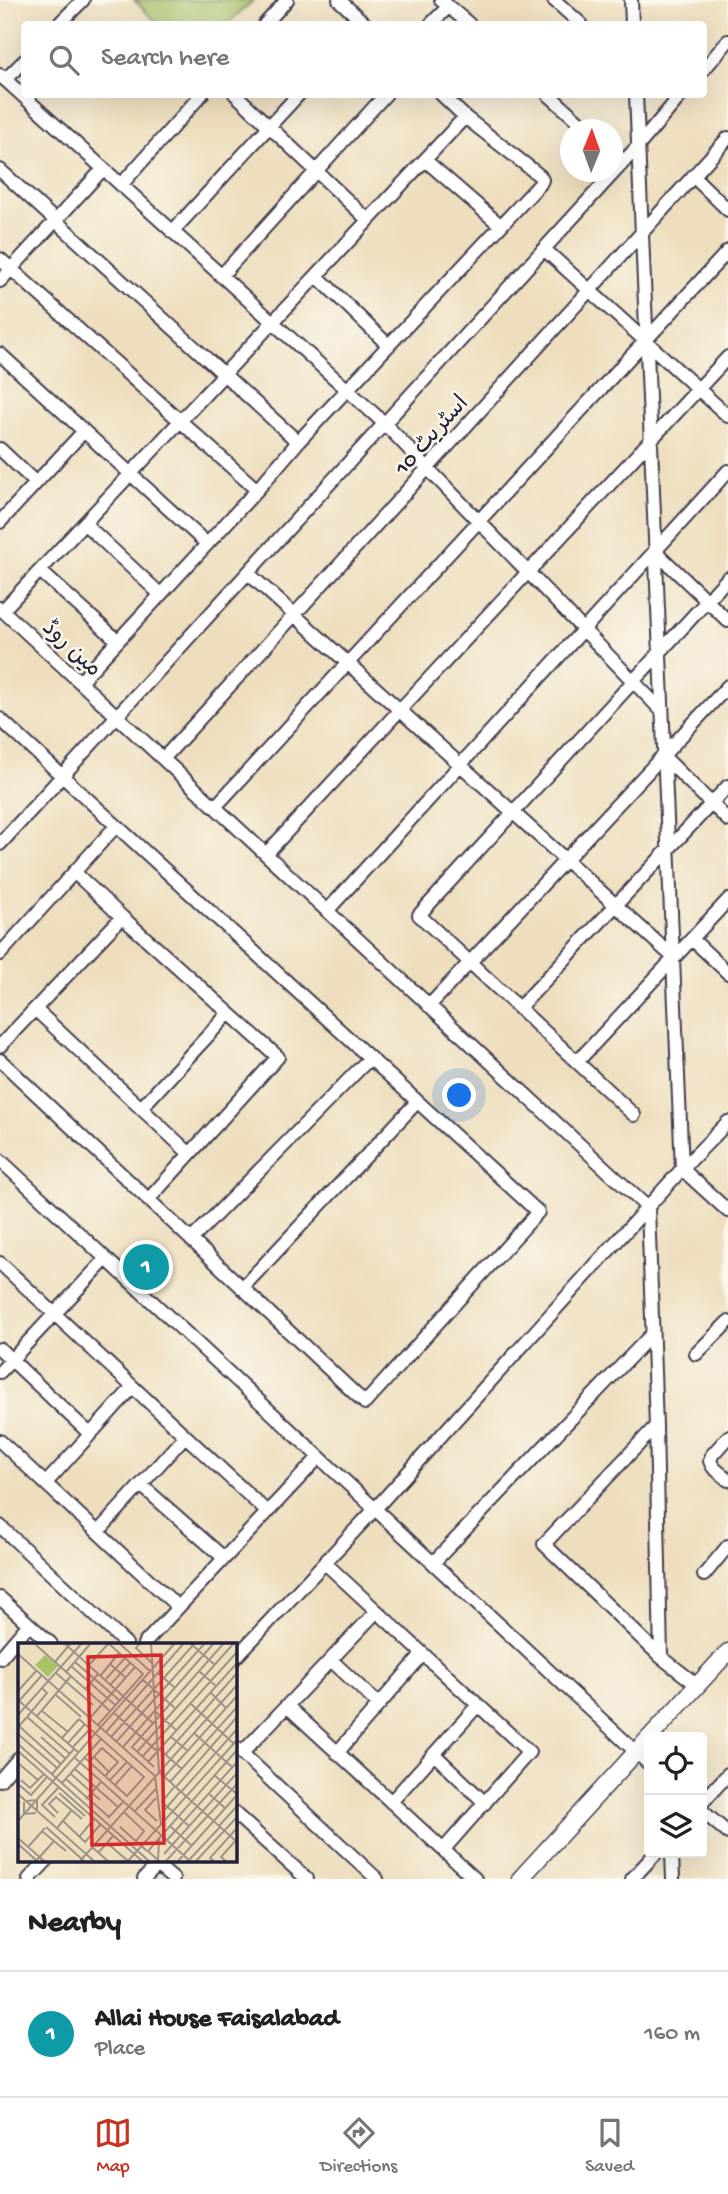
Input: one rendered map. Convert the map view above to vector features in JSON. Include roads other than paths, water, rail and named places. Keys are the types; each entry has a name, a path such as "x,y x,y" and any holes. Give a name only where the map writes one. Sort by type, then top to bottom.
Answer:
{"main road":[{"path":"654,1732 728,1652"},
{"path":"520,1879 644,1743"}],"street":[{"path":"62,21 83,0"},
{"path":"268,21 287,0"},
{"path":"339,0 361,21"},
{"path":"554,0 578,21"},
{"path":"631,0 632,21"},
{"path":"433,21 445,3 466,21"},
{"path":"707,66 728,41"},
{"path":"21,63 3,78 21,94"},
{"path":"25,98 384,423 661,710"},
{"path":"121,185 198,98"},
{"path":"239,98 368,220"},
{"path":"173,232 295,98"},
{"path":"221,276 382,98"},
{"path":"80,682 298,442 542,180 445,98"},
{"path":"552,98 576,119"},
{"path":"636,98 682,1168 728,1211"},
{"path":"0,844 639,145 679,98"},
{"path":"1,609 85,524 465,117"},
{"name":"اسٹریٹ 10","path":"163,759 728,138"},
{"path":"425,160 500,225"},
{"path":"0,281 103,169"},
{"path":"0,170 298,442"},
{"path":"693,176 728,210"},
{"path":"544,248 728,416"},
{"path":"215,807 728,251"},
{"path":"0,259 257,490"},
{"path":"317,276 388,345"},
{"path":"0,354 207,544"},
{"path":"266,855 728,357"},
{"path":"0,522 84,431"},
{"path":"0,449 36,483"},
{"path":"327,911 728,471"},
{"path":"85,524 160,593"},
{"path":"655,551 728,621"},
{"path":"40,571 118,640"},
{"path":"248,572 672,958"},
{"path":"634,1115 419,915 728,578"},
{"name":"مین روڈ","path":"1,609 648,1208"},
{"path":"429,1006 728,686"},
{"path":"0,1060 365,1403 538,1212 63,775 1,722"},
{"path":"663,756 728,820"},
{"path":"519,1008 728,786"},
{"path":"0,954 116,826"},
{"path":"74,872 278,1057 148,1200"},
{"path":"577,1062 728,900"},
{"path":"0,1046 122,917"},
{"path":"692,939 728,973"},
{"path":"35,1009 190,1154"},
{"path":"141,1108 228,1014"},
{"path":"191,1240 370,1058"},
{"path":"242,1288 417,1102"},
{"path":"236,1657 375,1509 682,1168 728,1122"},
{"path":"0,1160 644,1759"},
{"path":"648,1208 661,1657"},
{"path":"0,1372 106,1259"},
{"path":"0,1263 267,1512"},
{"path":"696,1354 728,1322"},
{"path":"433,1563 653,1334"},
{"path":"0,1349 90,1434"},
{"path":"46,1483 133,1387"},
{"path":"656,1426 544,1544 661,1657 697,1685"},
{"path":"98,1532 185,1436"},
{"path":"728,1437 710,1461 728,1480"},
{"path":"0,1441 178,1607"},
{"path":"145,1643 319,1457"},
{"path":"141,1485 224,1558"},
{"path":"0,1526 126,1643"},
{"path":"704,1575 728,1546"},
{"path":"325,1563 529,1752 444,1849"},
{"path":"0,1598 50,1643"},
{"path":"377,1611 287,1706 238,1750 377,1879"},
{"path":"0,1658 29,1624"},
{"path":"337,1753 423,1654"},
{"path":"331,1660 379,1705"},
{"path":"391,1802 478,1705"},
{"path":"287,1706 475,1879"},
{"path":"434,1754 485,1802"},
{"path":"0,1780 18,1760"},
{"path":"707,1797 728,1774"},
{"path":"236,1815 307,1879"},
{"path":"707,1815 728,1833"},
{"path":"632,1879 651,1858"},
{"path":"672,1858 673,1879"},
{"path":"29,1879 45,1862"},
{"path":"144,1879 160,1862 173,1879"}],"place":[{"name":"Allai House Faisalabad","path":"146,1267"}]}
